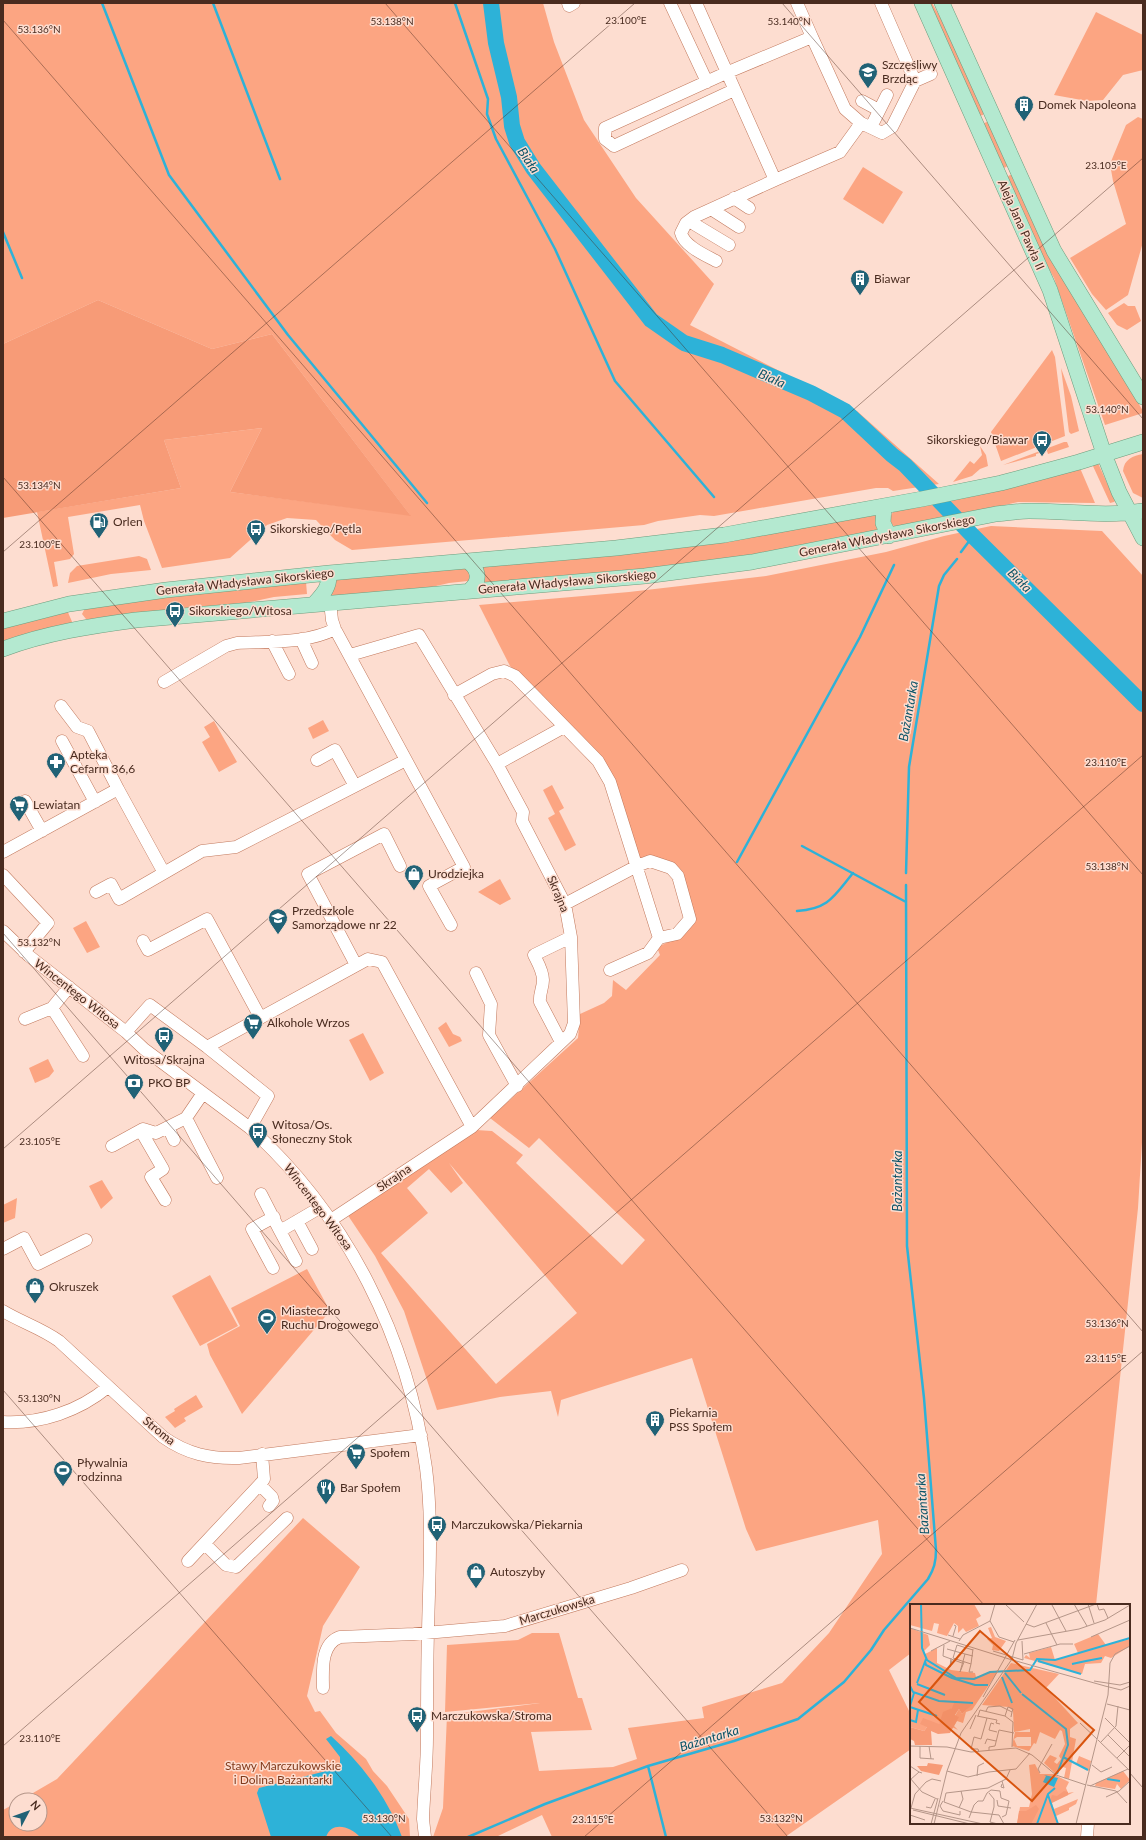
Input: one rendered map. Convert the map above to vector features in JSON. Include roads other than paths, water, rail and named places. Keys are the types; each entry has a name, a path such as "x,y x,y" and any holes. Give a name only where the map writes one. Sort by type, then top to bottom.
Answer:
{"main road":[{"name":"Aleja Jana Pawła II","path":"922,3 1050,290 1104,454 1136,512"},
{"name":"Aleja Jana Pawła II","path":"942,3 1054,251 1143,397"},
{"name":"Generała Władysława Sikorskiego","path":"3,621 70,604 166,590 329,573 616,548 724,535 922,499 1017,479 1143,442"},
{"path":"884,506 883,522 889,536"},
{"name":"Generała Władysława Sikorskiego","path":"3,649 46,635 86,627 173,616 645,576 752,562 974,518 1028,511 1136,512"},
{"path":"1136,512 1143,538"},
{"path":"467,561 475,567 477,572 477,582 470,590"},
{"path":"314,604 324,594 328,587 329,573"},
{"path":"70,604 75,618 86,627"}],"street":[{"path":"568,3 569,6 574,3"},
{"path":"670,3 707,82"},
{"path":"696,3 775,180"},
{"path":"797,3 845,109 866,125 882,133 892,127 915,82 931,74"},
{"path":"881,3 915,82"},
{"path":"734,90 614,146 605,139 605,128 726,73 812,37"},
{"path":"716,261 698,251 683,239 681,233 689,221 734,198 840,152 879,110 887,96"},
{"path":"862,101 879,110"},
{"path":"644,111 652,128"},
{"path":"734,198 749,208"},
{"path":"711,209 739,227"},
{"path":"689,221 729,245"},
{"path":"330,602 332,620 336,629 464,867 429,886 451,925"},
{"path":"164,682 226,646 237,643 301,639 324,635 336,629"},
{"name":"Skrajna","path":"330,1220 472,1127 517,1086 570,1034 574,1023 571,937 565,904 522,821 523,812 497,764 419,635 350,655"},
{"path":"301,639 312,663"},
{"path":"272,641 289,674"},
{"path":"454,695 492,674 504,671 515,676 598,762 610,782 659,938"},
{"path":"62,706 77,727 88,731 164,873"},
{"path":"497,764 564,727"},
{"path":"62,741 95,802"},
{"path":"317,760 336,750 355,786"},
{"path":"96,892 112,884 119,898 202,851 236,847 406,760"},
{"path":"3,851 118,789"},
{"path":"26,801 42,831"},
{"path":"356,965 308,874 384,834 400,866"},
{"path":"565,904 637,866 650,862 671,868 678,876 690,919 677,934 659,938 648,953 610,970"},
{"path":"3,875 48,923 24,952"},
{"path":"143,940 148,950 206,918 260,1017"},
{"name":"Wincentego Witosa","path":"3,931 24,952 126,1032 144,1049 250,1128 292,1170 321,1207 357,1261 386,1318 406,1372 421,1435"},
{"path":"561,1042 540,1002 539,996 543,980 540,967 534,955 571,937"},
{"path":"207,1047 368,959 382,962 472,1127"},
{"path":"476,973 491,1004 490,1034 517,1086"},
{"path":"25,1019 52,1008 68,987"},
{"path":"126,1032 150,1005 207,1047 268,1096 250,1128"},
{"path":"52,1008 83,1056"},
{"path":"112,1146 143,1129 156,1133 186,1118 204,1093"},
{"path":"186,1118 217,1178"},
{"path":"168,1127 174,1140"},
{"path":"141,1130 163,1169 151,1177 165,1200"},
{"path":"261,1194 296,1261"},
{"path":"280,1231 321,1207"},
{"path":"273,1268 252,1229 274,1217"},
{"path":"297,1221 312,1249"},
{"path":"3,1249 24,1238 38,1264 86,1240"},
{"name":"Stroma","path":"3,1311 22,1322 39,1328 59,1341 163,1437 184,1450 212,1458 239,1458 421,1435"},
{"path":"3,1422 17,1422 46,1418 80,1405 99,1395 108,1387"},
{"path":"421,1435 430,1512 427,1736 423,1819 425,1837"},
{"path":"188,1561 260,1485 264,1479 262,1454"},
{"path":"260,1485 272,1497 273,1501 269,1506"},
{"path":"205,1544 226,1564 236,1567 287,1518"},
{"name":"Marczukowska","path":"322,1688 323,1663 326,1651 334,1639 340,1637 428,1633 505,1626 631,1588 682,1570"},
{"path":"1087,1837 1088,1824"}],"water":[{"path":"331,1736 353,1758 372,1782 389,1809 402,1837 360,1837 352,1830 337,1827 333,1828 326,1837 271,1837 257,1793 259,1788 338,1768 340,1765 340,1757 326,1739"}],"waterway":[{"path":"102,3 169,175 288,335 427,503"},
{"path":"213,3 280,179"},
{"path":"455,3 488,99 487,114 496,139 555,249 615,381 714,497"},
{"name":"Biała","path":"491,3 496,43 509,97 512,126 517,142 533,168 651,320 684,343 722,355 811,393 845,411 892,455 905,465 973,536 1143,704"},
{"path":"3,232 22,278"},
{"name":"Bażantarka","path":"961,552 973,536"},
{"name":"Bażantarka","path":"906,873 909,767 939,586 944,575 957,559"},
{"path":"737,862 860,637 894,565"},
{"path":"802,846 906,902"},
{"path":"797,911 808,910 830,900 853,873"},
{"name":"Bażantarka","path":"468,1837 545,1804 648,1766 734,1741 798,1719 844,1682 871,1650 884,1630 928,1579 932,1572 936,1550 924,1398 907,1246 906,885"},
{"path":"648,1766 666,1837"}],"place":[{"name":"Szczęśliwy Brzdąc","path":"868,89"},
{"name":"Domek Napoleona","path":"1024,122"},
{"name":"Biawar","path":"860,296"},
{"name":"Sikorskiego/Biawar","path":"1042,457"},
{"name":"Orlen","path":"99,539"},
{"name":"Sikorskiego/Pętla","path":"256,546"},
{"name":"Sikorskiego/Witosa","path":"175,628"},
{"name":"Apteka Cefarm 36,6","path":"56,779"},
{"name":"Lewiatan","path":"19,822"},
{"name":"Urodziejka","path":"414,891"},
{"name":"Przedszkole Samorządowe nr 22","path":"278,935"},
{"name":"Alkohole Wrzos","path":"253,1040"},
{"name":"Witosa/Skrajna","path":"164,1053"},
{"name":"PKO BP","path":"134,1100"},
{"name":"Witosa/Os. Słoneczny Stok","path":"258,1149"},
{"name":"Okruszek","path":"35,1304"},
{"name":"Miasteczko Ruchu Drogowego","path":"267,1335"},
{"name":"Piekarnia PSS Społem","path":"655,1437"},
{"name":"Społem","path":"356,1470"},
{"name":"Pływalnia rodzinna","path":"63,1487"},
{"name":"Bar Społem","path":"326,1505"},
{"name":"Marczukowska/Piekarnia","path":"437,1542"},
{"name":"Autoszyby","path":"476,1589"},
{"name":"Marczukowska/Stroma","path":"417,1733"}],"park label":[{"name":"Stawy Marczukowskie i Dolina Bażantarki","path":"283,1773"}]}
